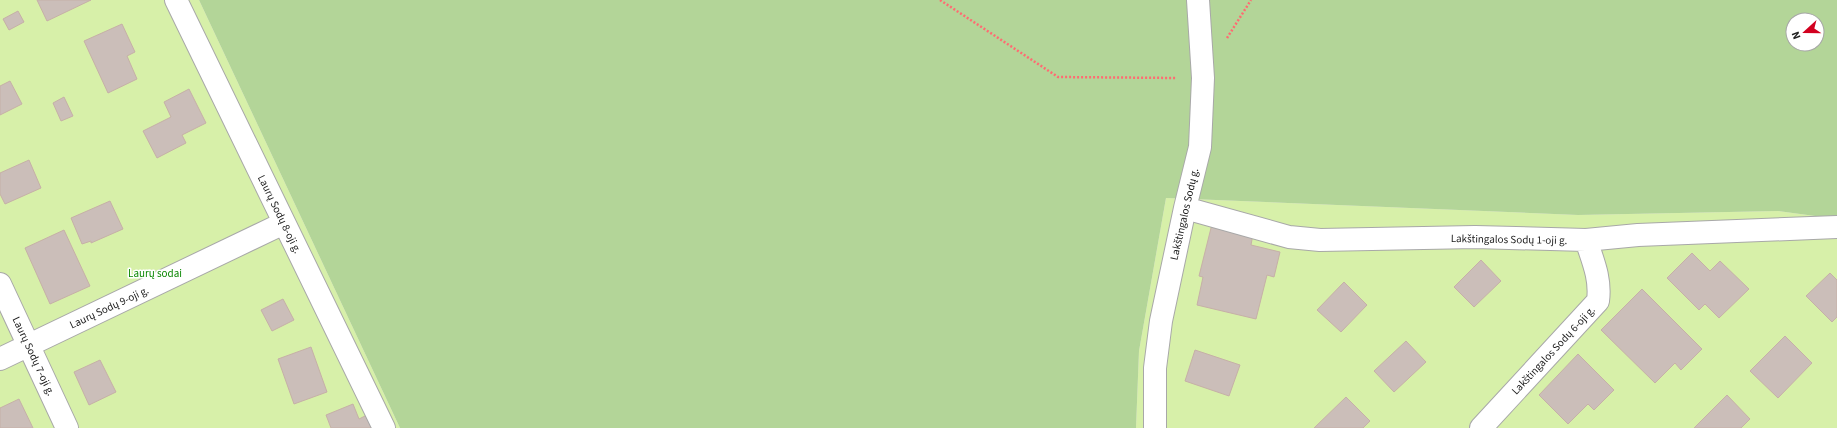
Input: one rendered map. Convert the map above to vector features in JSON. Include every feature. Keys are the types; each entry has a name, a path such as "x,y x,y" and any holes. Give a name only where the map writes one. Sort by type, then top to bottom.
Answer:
{"street":[{"name":"Laurų Sodų 8-oji g.","path":"176,0 384,428"},
{"name":"Lakštingalos Sodų g.","path":"1155,428 1155,368 1161,321 1185,208 1200,147 1203,78 1198,0"},
{"name":"Lakštingalos Sodų 1-oji g.","path":"1185,208 1289,237 1320,240 1475,237 1586,240 1638,236 1837,227"},
{"name":"Laurų Sodų 9-oji g.","path":"0,359 284,224"},
{"name":"Lakštingalos Sodų 6-oji g.","path":"1481,428 1598,301 1600,287 1596,269 1586,240"},
{"name":"Laurų Sodų 7-oji g.","path":"0,284 67,428"}],"path":[{"path":"940,0 1058,77 1203,78"},
{"path":"1227,39 1251,0"}],"green space":[{"name":"Laurų sodai","path":"0,0 199,0 400,428 0,428"},
{"path":"199,0 1837,0 1837,219 1778,211 1578,215 1166,198 1139,351 1136,428 400,428"},
{"path":"1166,198 1578,215 1778,211 1837,219 1837,428 1136,428 1139,351"}],"building":[{"path":"37,0 91,0 47,21"},
{"path":"18,11 24,22 9,30 3,19"},
{"path":"122,24 135,52 127,56 137,79 108,93 84,41"},
{"path":"10,81 22,104 0,115 0,86"},
{"path":"189,89 206,123 182,135 186,143 157,158 143,131 171,117 164,102"},
{"path":"64,97 73,116 61,121 53,103"},
{"path":"29,160 41,188 5,204 0,194 0,173"},
{"path":"110,201 123,229 91,243 91,241 82,244 71,218"},
{"path":"1212,224 1253,234 1251,245 1280,252 1274,277 1267,275 1256,319 1197,305 1203,277 1199,276"},
{"path":"64,230 90,286 50,304 25,248"},
{"path":"1692,253 1710,271 1720,261 1749,289 1719,318 1705,304 1699,310 1667,278"},
{"path":"1481,260 1501,281 1474,307 1454,287"},
{"path":"1830,273 1837,280 1837,317 1832,322 1806,296"},
{"path":"1344,282 1367,305 1341,332 1317,310"},
{"path":"1642,289 1702,349 1681,370 1675,363 1655,383 1601,330"},
{"path":"283,299 294,320 272,331 261,310"},
{"path":"1785,336 1812,363 1778,398 1750,371"},
{"path":"1406,341 1426,362 1394,392 1374,371"},
{"path":"311,347 327,392 294,404 278,359"},
{"path":"1195,350 1240,365 1229,396 1185,381"},
{"path":"1578,354 1614,390 1594,410 1588,404 1568,424 1539,395"},
{"path":"100,360 116,392 89,405 74,372"},
{"path":"1727,395 1750,419 1741,428 1694,428"},
{"path":"1346,397 1370,421 1363,428 1314,428"},
{"path":"19,399 33,428 0,428 0,408"},
{"path":"353,404 359,419 367,415 373,428 331,428 326,415"}]}
